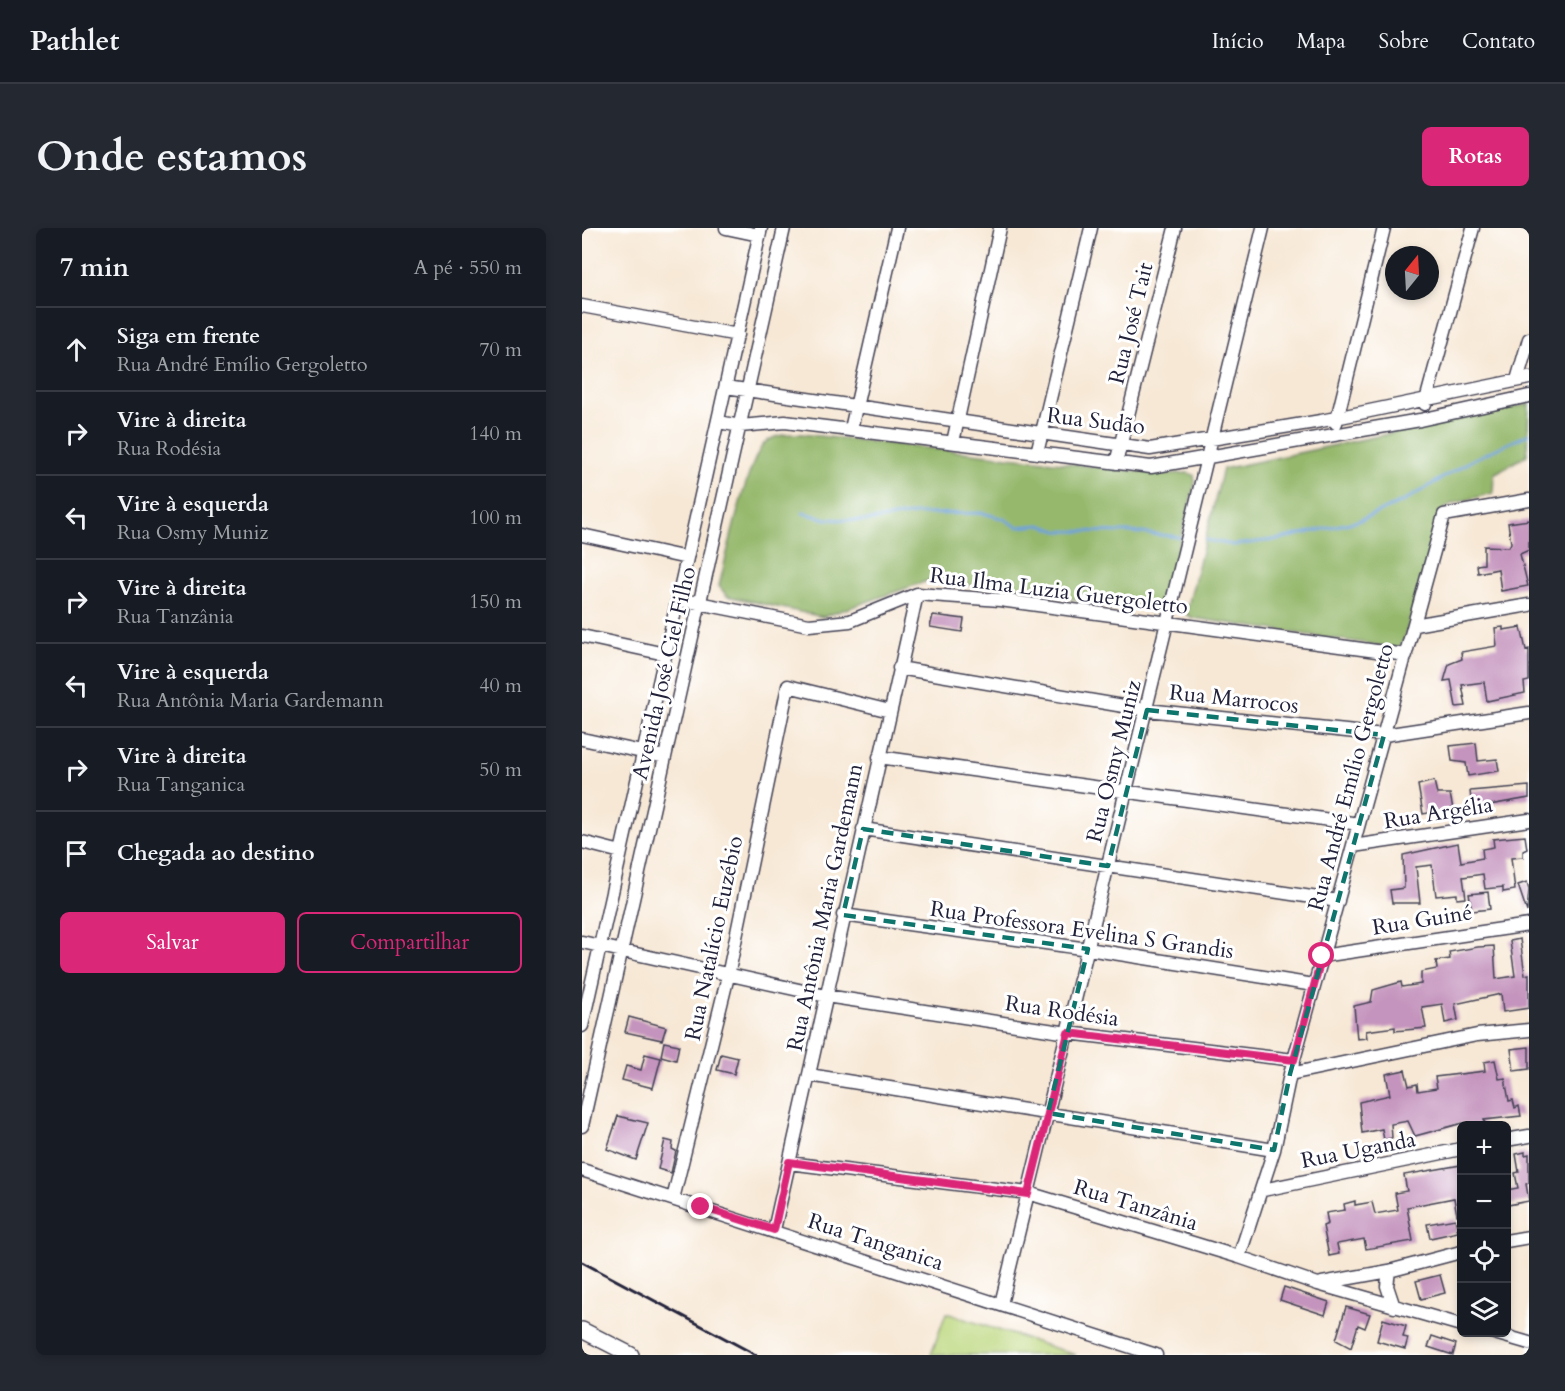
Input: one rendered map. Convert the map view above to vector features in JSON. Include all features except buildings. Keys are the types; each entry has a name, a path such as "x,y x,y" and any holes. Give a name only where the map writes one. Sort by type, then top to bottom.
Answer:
{"main road":[{"path":"582,1330 631,1355"}],"street":[{"path":"726,228 760,231"},
{"name":"Avenida José Ciel Filho","path":"582,1126 784,228"},
{"path":"851,429 897,228"},
{"path":"953,442 1000,228"},
{"path":"1037,453 1091,228"},
{"name":"Rua José Tait","path":"1116,463 1175,228"},
{"path":"1332,435 1384,228"},
{"path":"1420,420 1473,228"},
{"name":"Rua Osmy Muniz","path":"1001,1304 1209,457 1261,229"},
{"name":"Avenida José Ciel Filho","path":"582,1026 760,231"},
{"path":"582,306 738,335"},
{"path":"1523,379 1529,339"},
{"name":"Rua Sudão","path":"726,387 856,408 1150,449 1338,417 1523,379"},
{"name":"Rua Sudão","path":"719,422 740,426 785,422 1151,467 1420,420 1529,396"},
{"name":"Rua André Emílio Gergoletto","path":"1239,1257 1263,1190 1290,1074 1444,516 1529,500"},
{"path":"582,535 687,558"},
{"name":"Rua Ilma Luzia Guergoletto","path":"678,598 809,625 850,621 916,594 1000,600 1406,654"},
{"name":"Rua Antônia Maria Gardemann","path":"774,1230 916,594"},
{"path":"1414,625 1529,605"},
{"path":"582,636 665,654"},
{"name":"Rua Marrocos","path":"899,668 1147,710 1383,735 1529,713"},
{"name":"Rua Natalício Euzébio","path":"673,1198 728,976 788,686 890,711"},
{"path":"582,739 665,757"},
{"path":"879,757 1359,824"},
{"name":"Rua Argélia","path":"1353,846 1529,820"},
{"path":"863,829 1338,901"},
{"path":"582,842 621,852"},
{"name":"Rua Professora Evelina S Grandis","path":"843,915 1088,949 1314,985"},
{"name":"Rua Guiné","path":"1322,956 1529,925"},
{"name":"Rua Rodésia","path":"582,942 826,996 1068,1033 1294,1060"},
{"path":"1290,1074 1477,1035 1529,1030"},
{"path":"809,1075 1274,1150"},
{"path":"1511,1139 1529,1136"},
{"name":"Rua Uganda","path":"1263,1190 1457,1150"},
{"name":"Rua Tanzânia","path":"789,1162 1028,1194 1239,1257 1318,1284 1457,1324"},
{"name":"Rua Tanganica","path":"582,1170 1156,1355"},
{"path":"1511,1240 1529,1237"},
{"path":"1318,1284 1389,1271 1457,1253"},
{"path":"1389,1271 1387,1286 1394,1307"},
{"path":"1508,1337 1529,1343"}],"highlighted area":[{"path":"1147,710 1384,735 1290,1074 1274,1150 1048,1113 1088,949 843,915 863,829 1108,866"}],"green space":[{"path":"1529,404 1527,455 1494,474 1493,493 1451,504 1442,511 1404,640 1398,648 1193,618 1186,614 1223,469"},
{"path":"787,434 1162,474 1188,473 1194,475 1195,483 1162,610 1155,613 1140,608 930,580 823,617 727,596 719,586 738,509 752,466 759,451 770,439"},
{"path":"946,1313 1076,1355 931,1355"}],"waterway":[{"path":"1206,540 1234,545 1280,539 1358,521 1404,501 1474,459 1529,434"},
{"path":"803,513 827,519 866,521 915,514 983,513 1004,519 1017,527 1040,525 1058,531 1131,532 1180,537"}],"railway":[{"path":"582,1262 756,1355"}],"route":[{"path":"701,1207 774,1230 789,1162 1028,1194 1068,1033 1294,1060 1322,956"}]}
